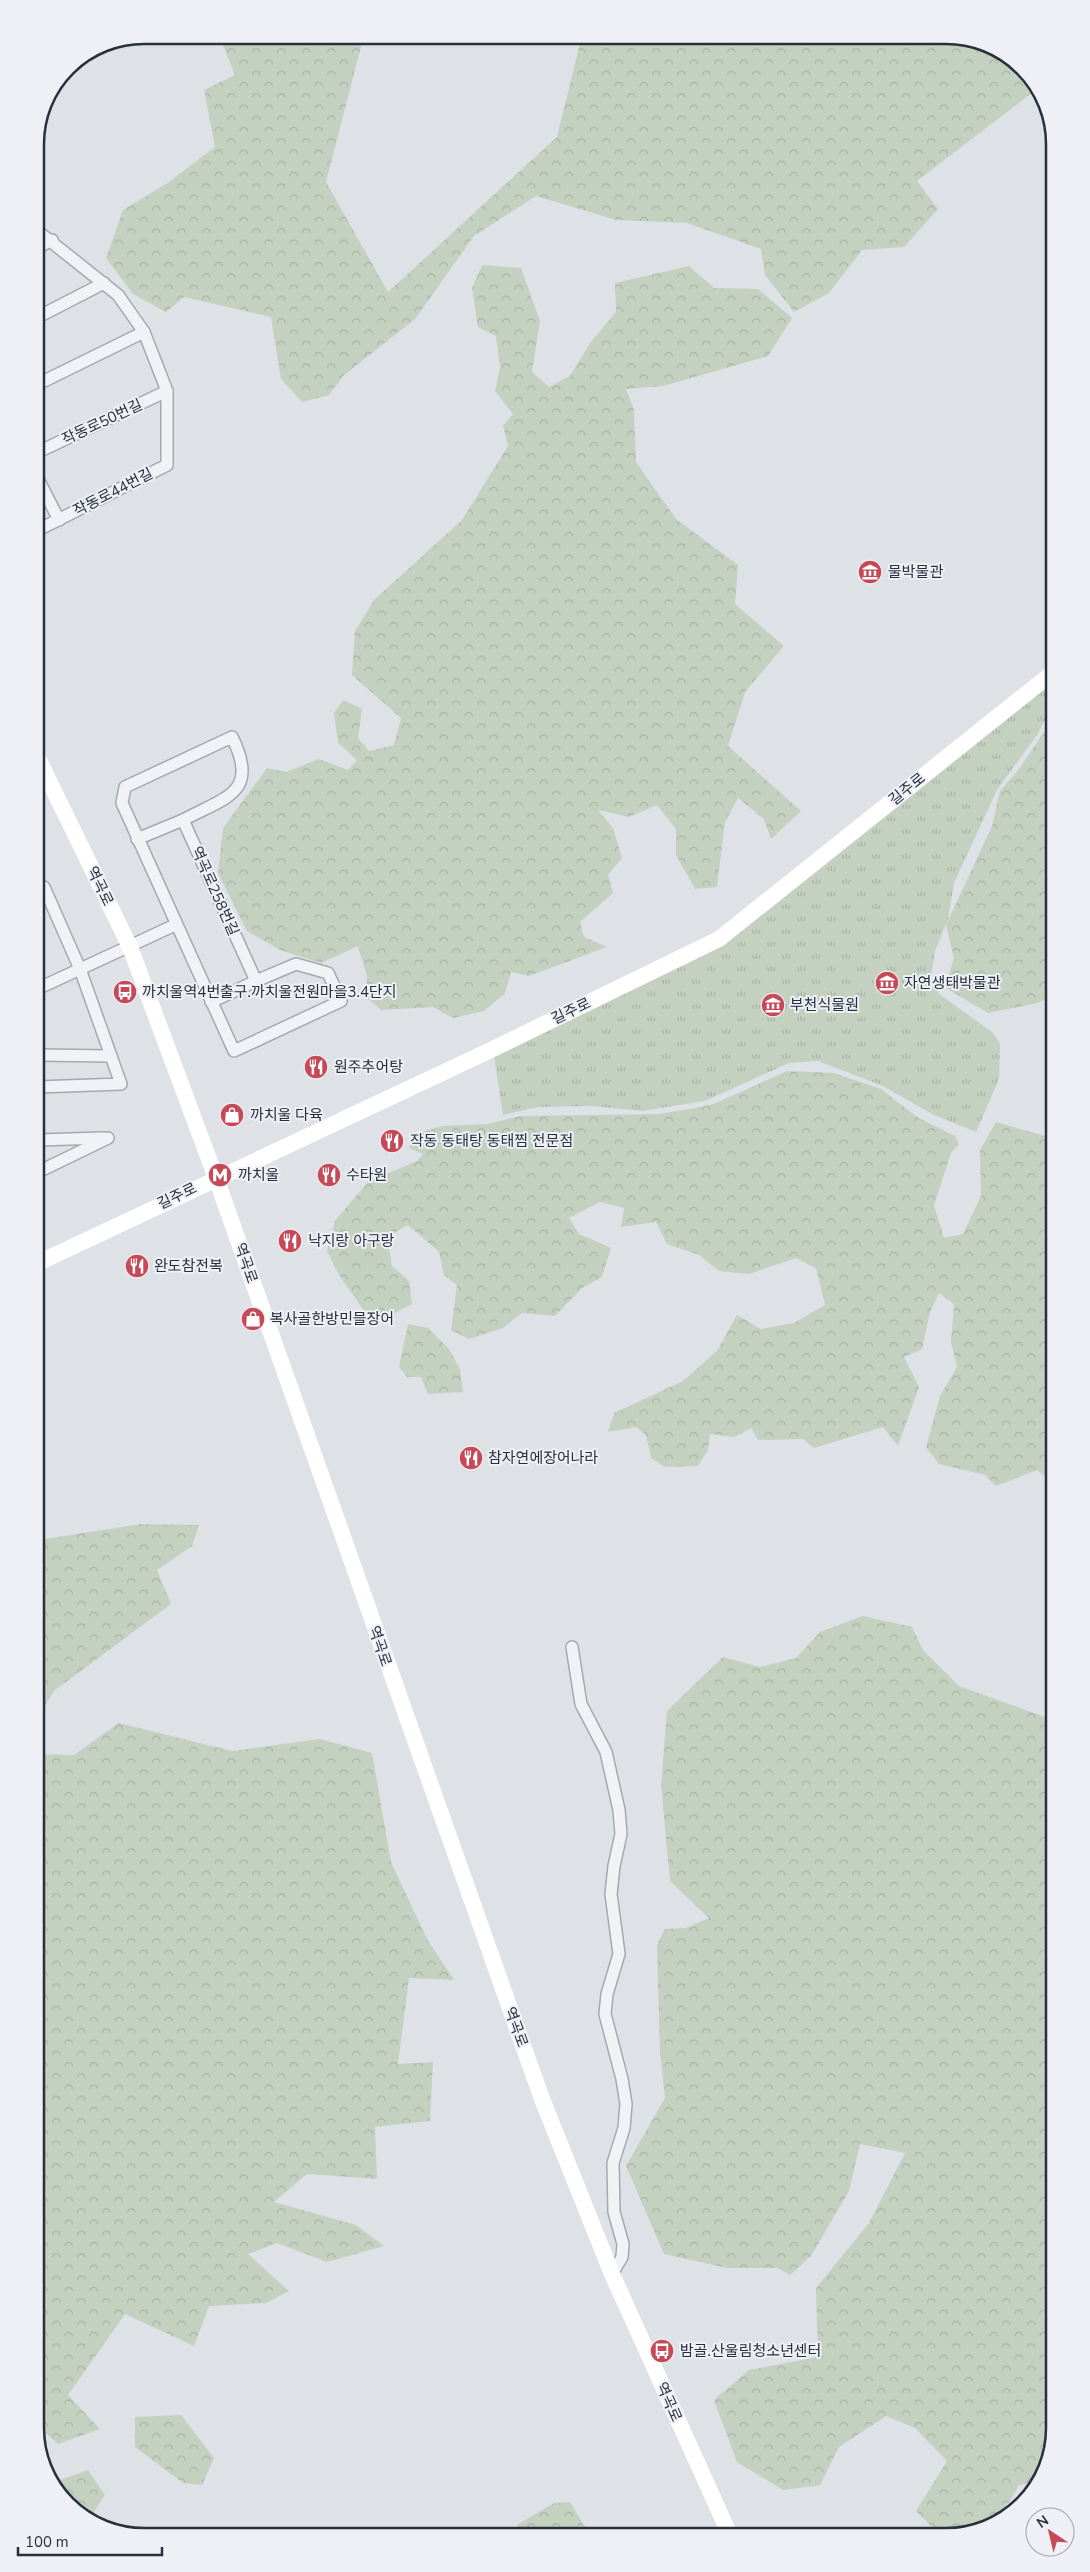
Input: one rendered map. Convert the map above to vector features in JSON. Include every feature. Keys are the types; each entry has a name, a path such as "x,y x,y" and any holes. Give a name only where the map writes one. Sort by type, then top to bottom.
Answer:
{"street":[{"path":"44,235 118,295 144,332 167,391"},
{"path":"44,244 52,240"},
{"path":"44,314 104,283"},
{"path":"44,381 144,332"},
{"name":"작동로50번길","path":"44,449 167,391"},
{"name":"작동로44번길","path":"44,527 167,464 167,391"},
{"path":"44,491 59,520"},
{"name":"길주로","path":"44,1260 493,1049 718,939 1046,678"},
{"path":"137,839 183,820 235,792 244,775 241,755 232,737 124,787 122,803 137,839 175,925 211,1002 234,1051 341,1001 328,973 296,964 211,1002"},
{"name":"역곡로","path":"44,770 130,947 216,1178 538,2090 612,2274 727,2528"},
{"name":"역곡로258번길","path":"183,820 256,981"},
{"path":"44,887 80,969 121,1084 44,1087"},
{"path":"44,982 80,969 175,925"},
{"path":"44,1056 111,1056"},
{"path":"44,1140 108,1138 44,1169"},
{"path":"572,1647 581,1704 606,1752 619,1810 621,1834 611,1894 619,1954 606,1994 605,2014 622,2079 626,2104 624,2128 612,2163 614,2212 623,2244 622,2258 612,2274"}],"green space":[{"path":"223,44 362,44 326,182 388,292 557,137 580,44 953,44 978,49 996,57 1017,73 1032,93 917,181 938,209 904,247 862,250 829,293 794,312 765,275 761,249 687,223 616,220 536,196 474,236 415,319 343,376 329,395 302,402 281,379 271,317 184,297 166,312 133,294 106,258 123,210 166,184 215,147 204,90 235,75"},
{"path":"482,265 521,268 540,321 532,372 549,387 570,376 590,343 616,312 615,283 689,266 714,288 758,289 792,318 768,356 663,386 626,389 634,410 636,462 676,519 738,565 735,604 784,646 745,692 728,746 801,811 771,839 764,819 738,798 725,822 717,887 695,889 676,855 676,829 657,805 629,817 598,810 613,828 622,858 608,875 613,893 580,922 584,937 607,947 529,976 511,972 505,993 484,1011 453,1018 433,1007 381,1010 366,997 367,976 358,946 321,963 280,950 247,931 218,873 223,828 267,768 286,772 319,759 348,770 357,760 338,743 334,713 343,700 362,709 358,738 369,751 394,745 401,718 352,675 355,631 374,600 462,520 508,446 503,426 513,414 495,391 500,368 496,336 478,327 472,288"},
{"path":"1046,687 1046,718 1037,735 997,790 954,883 948,919 935,951 930,984 942,996 992,1032 1000,1043 999,1079 976,1132 932,1114 883,1086 818,1061 789,1063 705,1101 642,1111 592,1106 538,1107 503,1115 493,1049 719,939"},
{"path":"1046,729 1046,999 1038,1003 988,1013 939,984 946,984 954,958 946,925 992,826 1000,791 1019,769"},
{"path":"787,1071 834,1073 881,1089 917,1117 955,1136 959,1144 951,1153 934,1205 944,1238 963,1234 981,1196 980,1150 996,1122 1046,1136 1046,1477 1037,1470 996,1486 985,1475 939,1464 926,1447 940,1396 957,1367 951,1342 954,1304 939,1293 930,1312 922,1349 904,1357 919,1387 898,1446 883,1427 814,1448 803,1439 758,1440 751,1428 734,1437 710,1434 708,1450 698,1466 665,1467 651,1458 646,1435 636,1427 608,1432 614,1413 683,1381 717,1351 737,1315 761,1329 794,1323 825,1305 816,1268 796,1258 749,1274 719,1271 699,1255 667,1244 656,1222 621,1227 624,1208 600,1202 569,1218 579,1234 611,1248 602,1277 582,1288 555,1316 522,1313 503,1328 469,1339 451,1330 457,1285 444,1275 439,1252 408,1225 387,1237 392,1266 409,1281 412,1304 381,1320 365,1312 339,1275 327,1251 335,1221 368,1182 417,1161 423,1154 409,1148 413,1135 442,1126 487,1124 520,1116 658,1114 714,1104"},
{"path":"408,1324 428,1328 449,1349 460,1369 463,1392 428,1394 421,1377 407,1377 399,1367"},
{"path":"141,1524 199,1525 192,1546 157,1570 171,1604 54,1691 44,1707 44,1539"},
{"path":"863,1616 912,1627 923,1650 959,1686 1046,1717 1046,2435 1041,2460 1029,2483 1019,2485 1003,2511 990,2518 966,2526 933,2528 916,2511 947,2461 915,2428 886,2416 839,2447 820,2485 783,2490 737,2462 714,2400 749,2370 818,2357 816,2288 869,2223 905,2153 860,2144 849,2191 811,2256 790,2275 778,2268 727,2268 664,2254 626,2166 665,2098 660,2051 657,1945 665,1929 686,1928 709,1918 670,1881 661,1785 667,1711 723,1657 760,1667 796,1658 820,1632"},
{"path":"119,1723 232,1751 320,1739 372,1753 391,1862 427,1939 454,1980 409,1978 398,2064 433,2062 430,2121 375,2127 377,2179 307,2174 274,2202 356,2225 384,2246 327,2262 277,2243 248,2254 289,2291 266,2303 209,2306 194,2346 125,2314 68,2395 100,2429 58,2444 44,2432 44,2428 44,1754 74,1755"},
{"path":"181,2415 214,2458 202,2485 183,2483 135,2447 135,2417"},
{"path":"88,2470 105,2495 92,2514 73,2499 59,2481"},
{"path":"570,2502 585,2528 519,2528 517,2525 554,2503"}],"place":[{"name":"물박물관","path":"870,572"},
{"name":"자연생태박물관","path":"887,983"},
{"name":"까치울역4번출구.까치울전원마을3.4단지","path":"125,992"},
{"name":"부천식물원","path":"773,1005"},
{"name":"원주추어탕","path":"316,1067"},
{"name":"까치울 다육","path":"232,1115"},
{"name":"작동 동태탕 동태찜 전문점","path":"392,1141"},
{"name":"까치울","path":"220,1175"},
{"name":"수타원","path":"329,1175"},
{"name":"낙지랑 아구랑","path":"290,1241"},
{"name":"완도참전복","path":"137,1266"},
{"name":"복사골한방민믈장어","path":"253,1319"},
{"name":"참자연에장어나라","path":"471,1458"},
{"name":"밤골.산울림청소년센터","path":"662,2351"}]}
